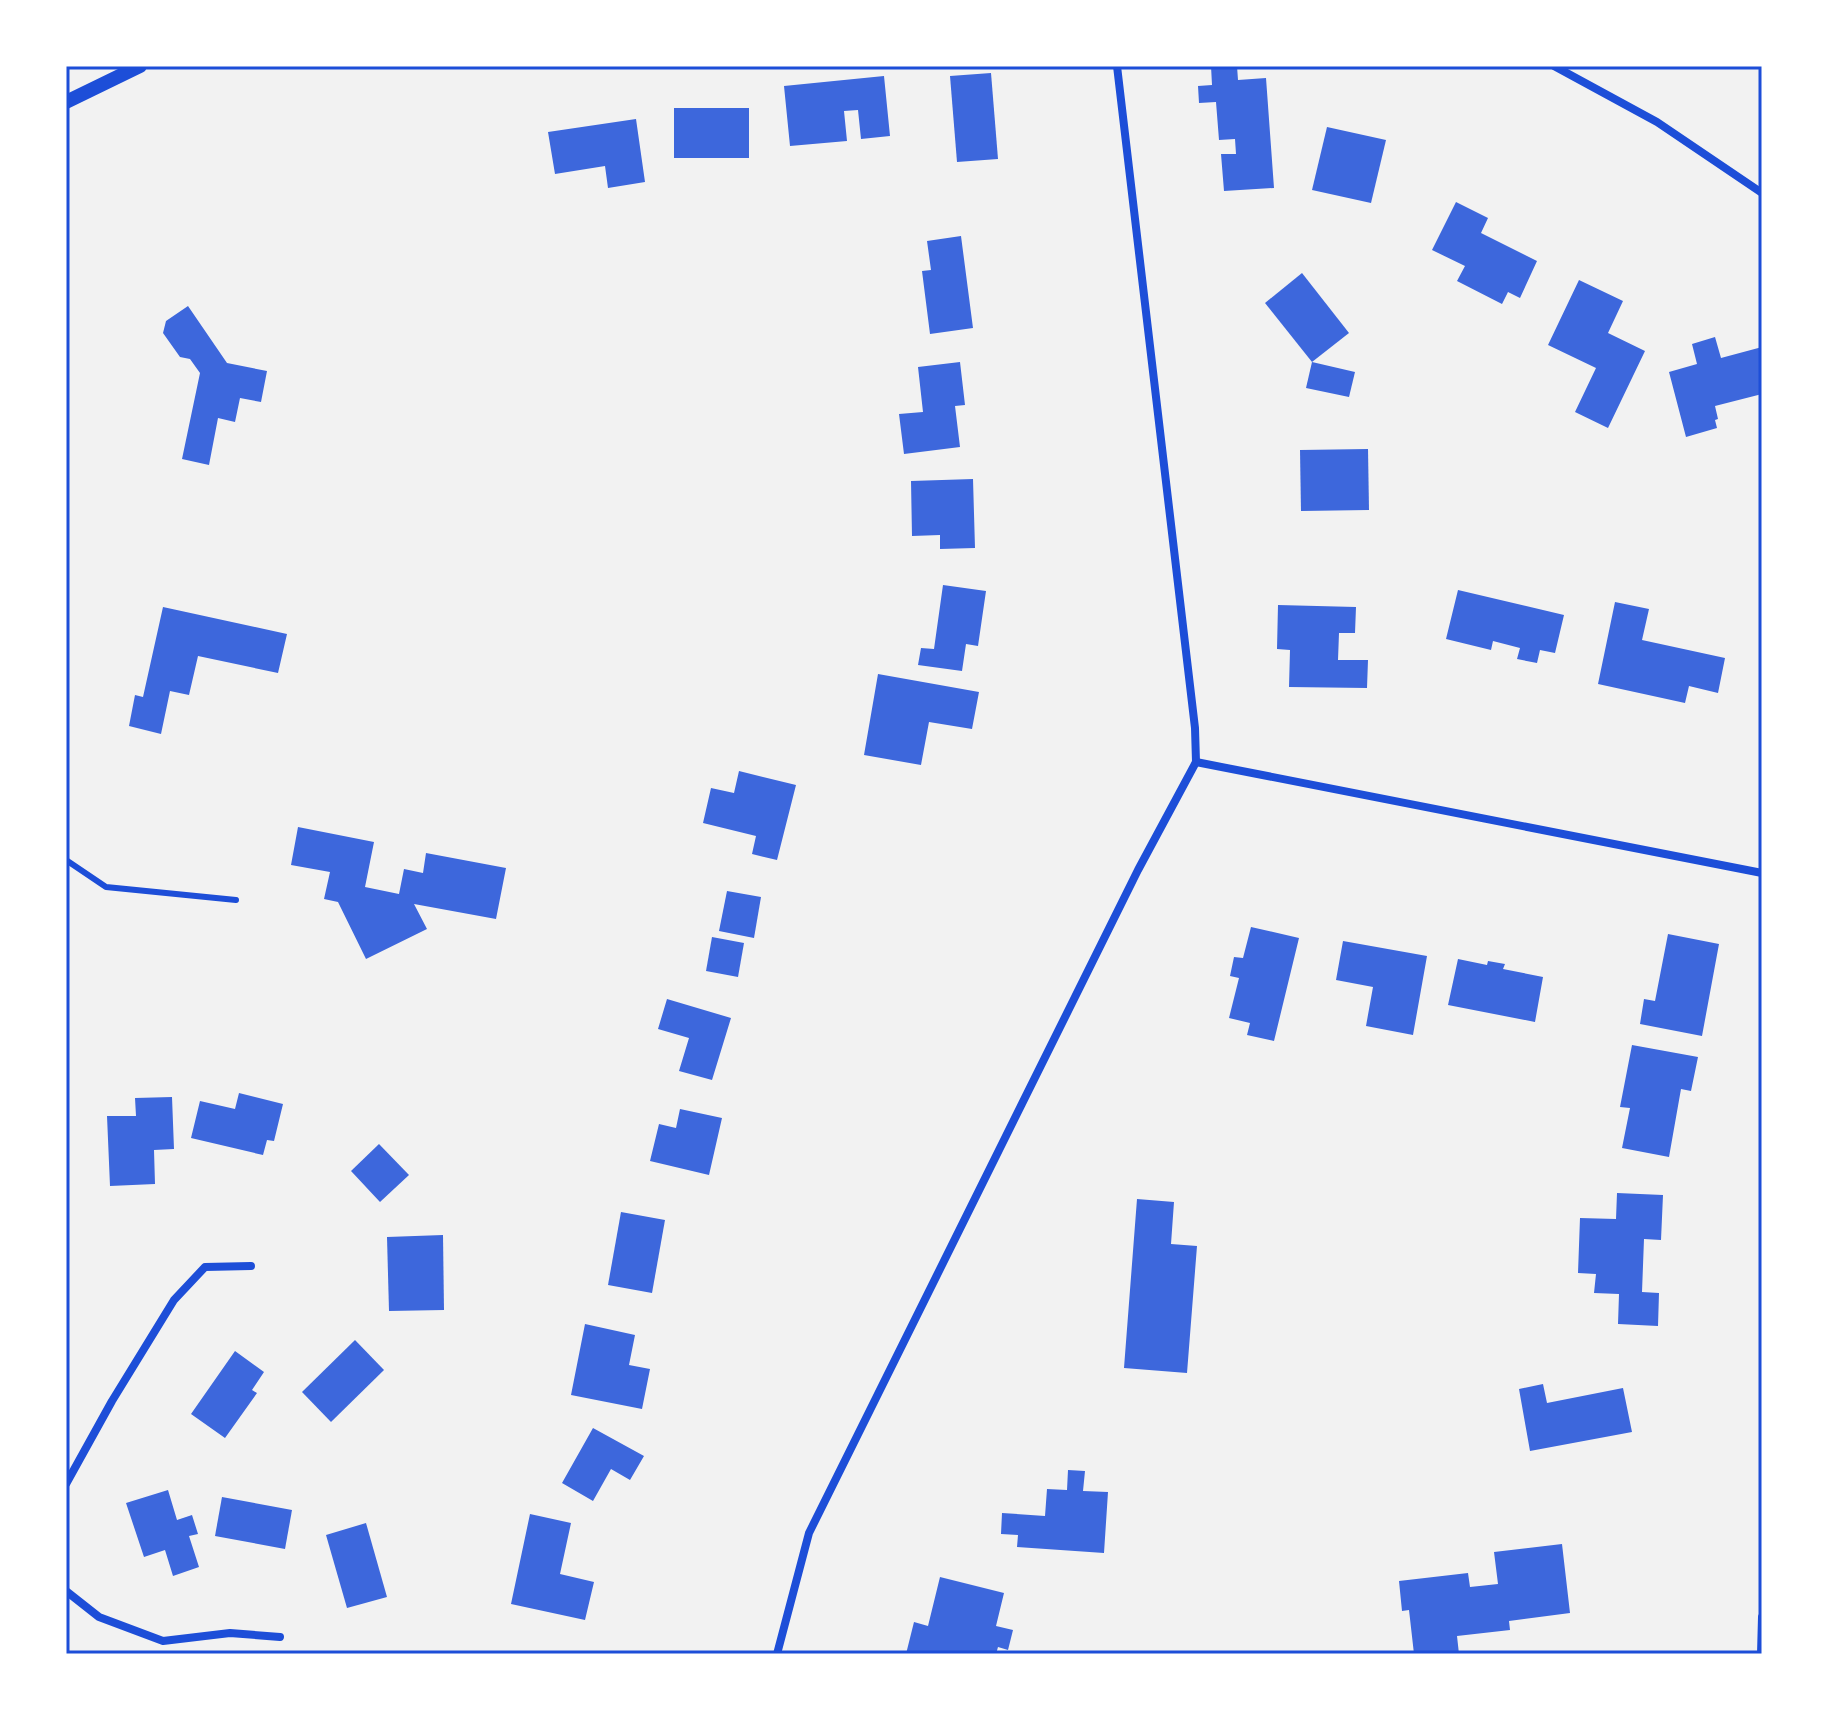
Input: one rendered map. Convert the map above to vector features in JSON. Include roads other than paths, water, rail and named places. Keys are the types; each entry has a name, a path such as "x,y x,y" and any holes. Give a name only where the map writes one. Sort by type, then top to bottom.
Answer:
{"street":[{"path":"66,102 140,66"},
{"path":"777,1654 809,1533 1138,870 1196,762 1195,728 1117,66"},
{"path":"1554,66 1657,122 1762,193"},
{"path":"1196,762 1762,873"},
{"path":"66,1484 174,1300 205,1267 251,1266"},
{"path":"66,1591 99,1617 163,1641 230,1633 280,1637"},
{"path":"1761,1654 1762,1617"}],"lane":[{"path":"66,860 106,887 236,900"}]}
